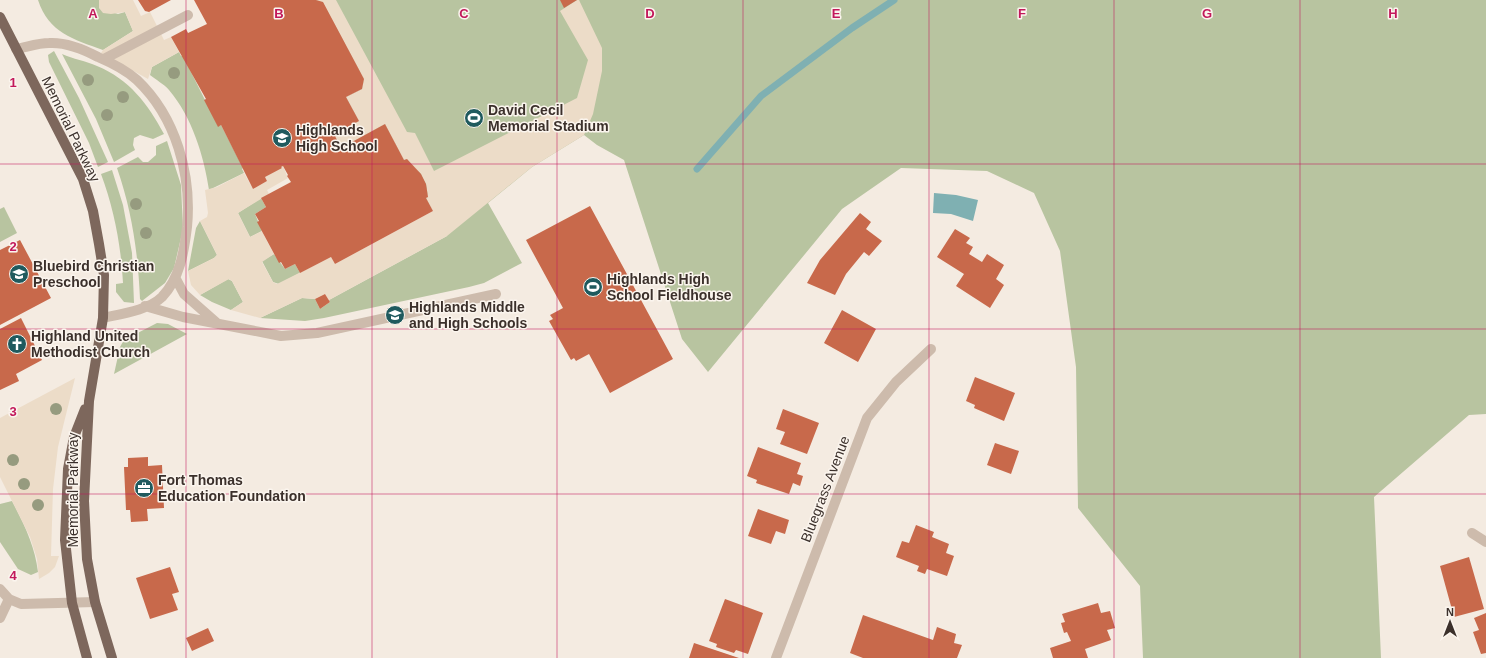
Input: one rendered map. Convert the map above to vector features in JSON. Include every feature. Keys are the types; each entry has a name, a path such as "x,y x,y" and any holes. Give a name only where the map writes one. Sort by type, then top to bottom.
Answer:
{"main road":[{"name":"Memorial Parkway","path":"0,17 82,179 93,211 104,275 103,318 89,401 84,465 84,521 87,559 95,602 112,658"},
{"name":"Memorial Parkway","path":"87,658 72,603 65,540 68,469 74,437 89,401"}],"street":[{"path":"104,59 188,15"},
{"path":"16,49 50,43 70,47 116,64 137,80 152,96 162,111 180,151 187,187 189,210 185,248 176,280 161,298 137,310 103,318"},
{"path":"176,280 184,294 219,325"},
{"path":"145,306 219,325 281,336 316,333 496,294"},
{"name":"Bluegrass Avenue","path":"776,658 867,418 896,382 931,349"},
{"path":"1472,533 1486,542"},
{"path":"0,589 9,599 21,604 95,602"},
{"path":"0,618 9,599"}],"green space":[{"path":"38,0 99,0 99,8 118,14 125,12 133,31 103,50 72,38 55,27 43,11"},
{"path":"316,0 1486,0 1486,414 1469,415 1374,497 1381,658 1143,658 1140,586 1078,508 1076,367 1060,251 1034,193 987,171 901,168 842,209 708,372 682,339 624,160 597,145 584,135 532,167 488,203 522,263 484,283 324,318 305,321 260,318 302,298 315,299 320,309 330,302 329,300 447,236 426,198 428,197 427,191 419,171 407,159 404,160 385,124 341,148 334,134 359,121 346,97 362,89 364,79 323,3"},
{"path":"54,51 79,98 108,162 98,167 89,143 49,62 48,55"},
{"path":"179,52 181,56 183,56 218,126 221,125 243,168 244,173 209,190 204,164 196,137 184,112 169,90 150,75 152,67"},
{"path":"62,54 108,71 128,85 144,103 164,134 153,139 140,135 134,138 133,145 135,150 114,162 96,119"},
{"path":"167,141 181,185 183,229 174,268 165,283 142,301 140,299 136,249 127,200 117,168 138,157 143,162 148,162 156,155 156,146"},
{"path":"112,170 123,205 132,253 134,303 124,302 116,292 116,284 123,283 121,255 113,214 101,174"},
{"path":"261,198 266,207 255,214 262,231 250,237 238,213"},
{"path":"4,207 17,233 0,242 0,209"},
{"path":"200,221 217,255 188,271 196,228"},
{"path":"274,254 285,269 295,264 300,273 279,284 273,282 262,261"},
{"path":"228,279 232,281 243,302 231,310 200,295"},
{"path":"157,323 168,324 187,334 114,374 120,347 124,340"},
{"path":"12,501 32,544 37,562 38,572 31,575 18,569 0,542 0,504"}],"shaded area":[{"path":"99,0 133,0 141,16 150,12 164,40 171,37 179,52 152,67 148,79 101,53 103,50 133,31 125,12 111,14 103,13 99,8"},
{"path":"316,0 336,0 407,132 415,133 434,171 577,98 588,60 560,11 577,0 579,0 602,48 602,71 593,114 584,135 532,167 447,236 329,300 325,294 315,299 302,298 260,318 231,310 243,302 232,281 229,279 200,295 191,285 188,271 217,255 200,221 207,217 208,213 205,190 217,187 244,173 253,189 267,181 265,177 283,166 288,178 267,190 269,194 238,213 250,237 262,231 274,254 262,262 273,282 277,284 331,257 335,264 433,211 426,198 428,197 426,184 421,174 407,159 404,160 385,124 341,148 334,134 359,121 346,97 362,89 364,79 323,3"},
{"path":"75,378 58,447 53,489 51,556 59,556 55,567 39,579 37,559 30,537 0,477 0,418"}],"water":[{"path":"934,193 956,195 978,200 973,221 951,214 933,213"}],"building":[{"path":"138,0 171,0 149,12 145,11"},
{"name":"Highlands High School","path":"194,0 316,0 323,2 364,79 362,89 346,97 359,121 334,134 341,148 385,124 404,160 407,159 421,174 426,184 428,197 426,198 433,211 335,264 331,257 300,273 295,264 285,269 281,262 279,263 257,222 259,221 255,214 266,207 261,198 291,182 287,176 288,175 283,166 265,177 267,181 253,189 221,125 218,127 204,100 206,99 171,37 186,29 188,33 207,24"},
{"path":"560,0 577,0 564,8"},
{"name":"Highlands High School Fieldhouse","path":"590,206 673,359 610,393 589,354 576,361 574,358 571,360 549,321 553,319 550,315 563,308 526,240"},
{"path":"860,213 871,222 866,229 882,241 869,256 864,252 846,274 835,295 807,283 820,260"},
{"path":"955,229 970,238 966,243 973,247 969,254 982,262 987,254 1004,265 996,279 1004,285 990,308 956,286 964,274 937,257"},
{"name":"Bluebird Christian Preschool","path":"20,240 51,298 0,325 0,250"},
{"path":"325,294 330,302 320,309 315,299"},
{"path":"842,310 876,329 858,362 824,343"},
{"name":"Highland United Methodist Church","path":"21,318 42,360 16,374 19,381 0,390 0,329"},
{"path":"975,377 1015,393 1004,421 974,408 975,405 966,401"},
{"path":"783,409 819,423 807,454 780,444 785,432 776,429"},
{"path":"995,443 1019,451 1011,474 987,465"},
{"path":"758,447 801,463 797,474 803,476 800,486 793,483 789,494 756,483 757,480 747,476"},
{"name":"Fort Thomas Education Foundation","path":"148,457 148,466 162,465 164,508 147,509 148,521 131,522 130,510 126,510 124,467 128,467 128,458"},
{"path":"758,509 789,520 785,534 776,531 771,544 748,536"},
{"path":"916,525 934,532 932,537 949,544 946,553 954,556 947,576 927,569 925,574 917,571 919,566 896,557 902,541 909,543"},
{"path":"1469,557 1484,609 1454,617 1440,566"},
{"path":"170,567 179,592 172,594 178,610 150,619 136,578"},
{"path":"725,599 763,613 748,654 736,650 734,653 716,647 717,644 709,641"},
{"path":"1098,603 1101,613 1110,611 1115,628 1107,630 1111,640 1085,649 1088,658 1053,658 1050,648 1071,641 1067,632 1064,633 1061,623 1065,622 1062,614"},
{"path":"1486,613 1486,653 1481,654 1473,632 1479,630 1474,618"},
{"path":"863,615 933,640 937,627 956,634 954,643 962,645 957,658 863,658 850,653"},
{"path":"208,628 214,641 192,651 186,638"},
{"path":"694,643 739,658 689,658"}],"waterway":[{"path":"697,169 761,96 852,28 894,0"}],"place":[{"name":"David Cecil Memorial Stadium","path":"474,118"},
{"name":"Highlands High School","path":"282,138"},
{"name":"Bluebird Christian Preschool","path":"19,274"},
{"name":"Highlands High School Fieldhouse","path":"593,287"},
{"name":"Highlands Middle and High Schools","path":"395,315"},
{"name":"Highland United Methodist Church","path":"17,344"},
{"name":"Fort Thomas Education Foundation","path":"144,488"}]}
